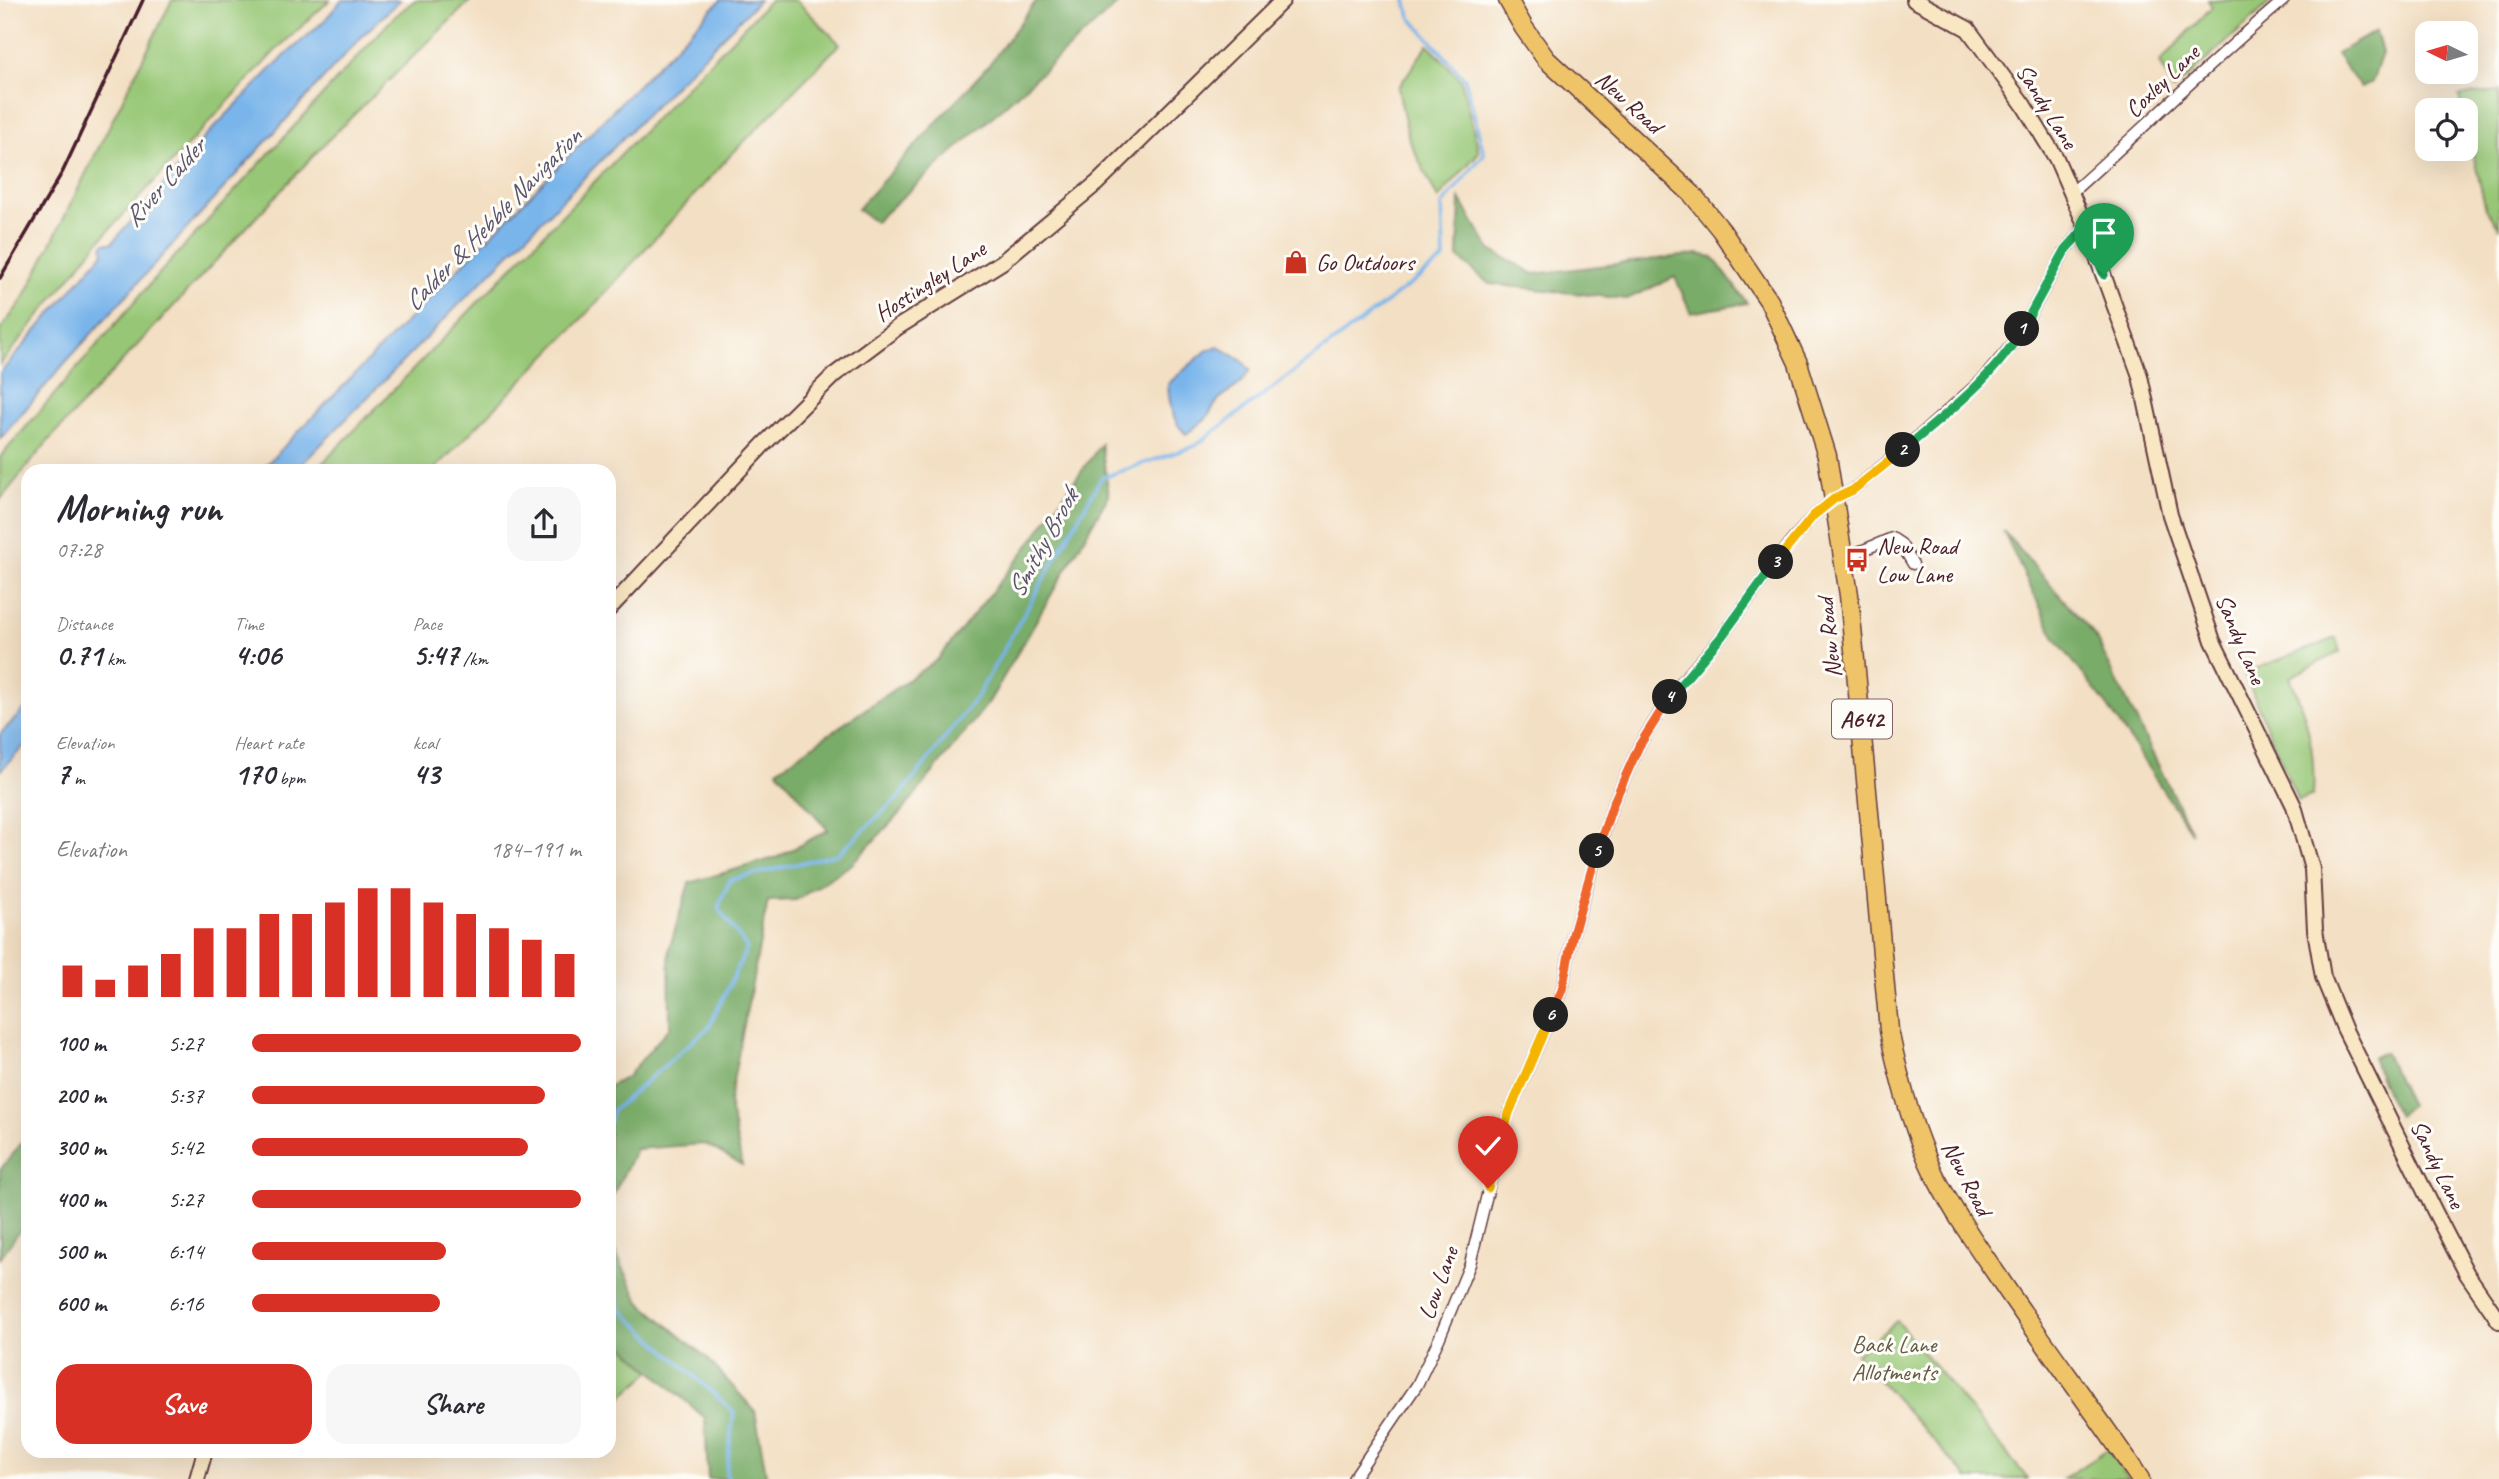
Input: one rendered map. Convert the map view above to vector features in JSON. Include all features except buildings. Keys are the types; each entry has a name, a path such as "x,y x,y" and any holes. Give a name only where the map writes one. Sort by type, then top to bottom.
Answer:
{"highway":[{"name":"New Road","path":"1508,0 1524,29 1546,59 1692,194 1750,271 1769,301 1798,363 1827,456 1844,558 1858,676 1889,1030 1899,1078 1914,1128 1935,1175 1960,1220 2048,1351 2140,1479"}],"street":[{"name":"Hostingley Lane","path":"616,602 764,444 834,375 898,327 1002,262 1065,210 1097,183 1283,0"},
{"name":"Sandy Lane","path":"1914,0 1968,29 2023,104 2056,158 2086,227 2140,376 2170,515 2213,641 2294,806 2312,869 2315,930 2323,977 2344,1028 2435,1212 2467,1274 2499,1321"},
{"name":"Coxley Lane","path":"2070,194 2233,43 2284,0"},
{"name":"Low Lane","path":"1353,1479 1417,1385 1440,1339 1470,1264 1509,1113 1562,990 1573,934 1596,856 1613,804 1639,746 1672,693 1722,636 1813,516 1834,499 1853,490 1983,379 2016,340 2066,249 2086,227"},
{"path":"1844,558 1892,538 1901,544 1913,564"},
{"path":"197,1479 203,1458"}],"green space":[{"path":"172,0 330,0 275,51 100,240 0,365 0,330 24,298"},
{"path":"415,0 471,0 328,140 29,464 21,464 21,474 0,500 0,457 157,276 393,18"},
{"path":"770,0 796,0 840,44 728,158 575,326 440,464 322,464"},
{"path":"1037,0 1122,0 875,222 857,209 988,66"},
{"path":"2208,0 2273,0 2173,90 2160,62 2212,7"},
{"path":"2376,31 2382,53 2372,82 2361,88 2336,54"},
{"path":"1428,44 1461,80 1479,152 1438,199 1409,140 1398,88"},
{"path":"2499,91 2499,227 2486,209 2475,161 2478,161 2478,98 2459,96"},
{"path":"1460,199 1490,250 1534,274 1698,254 1713,257 1747,303 1691,313 1675,277 1627,299 1489,284 1458,257"},
{"path":"1101,444 1109,495 989,702 902,811 852,864 796,900 768,901 729,1102 742,1165 705,1144 636,1149 616,1189 616,1082 627,1077 670,1027 669,950 689,883 778,857 828,830 777,770 938,659 1023,553"},
{"path":"2003,531 2094,634 2192,834 2108,707 2055,638"},
{"path":"2336,638 2340,652 2290,677 2306,720 2314,779 2313,795 2298,801 2244,673"},
{"path":"2384,1052 2410,1105 2397,1116 2372,1058"},
{"path":"21,1144 21,1229 0,1258 0,1170"},
{"path":"616,1253 640,1302 706,1357 755,1411 767,1479 708,1479 705,1418 616,1339"},
{"name":"Back Lane Allotments","path":"1897,1321 2028,1479 1968,1479 1856,1354"},
{"path":"616,1339 651,1371 616,1402"},
{"path":"2108,1449 2128,1479 2063,1479"}],"water":[{"name":"River Calder","path":"342,0 400,0 362,36 64,364 0,439 0,373 104,252 102,247 105,243 112,243 205,137 278,62 324,21"},
{"path":"721,0 759,0 302,464 267,464"},
{"path":"1218,346 1242,361 1250,370 1240,384 1219,399 1205,420 1186,434 1174,418 1168,384 1206,351"},
{"path":"21,713 21,749 0,771 0,734"}],"waterway":[{"name":"Smithy Brook","path":"616,1108 709,1027 747,948 718,908 730,880 838,854 901,795 978,695 1101,478 1195,446 1444,259 1442,205 1484,154 1465,79 1410,17 1406,0"},
{"name":"Smithy Brook","path":"616,1297 620,1309 734,1412 726,1475 729,1479"}],"railway":[{"path":"0,278 63,171 143,0"}],"place":[{"name":"Go Outdoors","path":"1296,262"},
{"name":"New Road Low Lane","path":"1857,560"}],"route":[{"path":"1488,1188 1509,1113 1562,990 1573,934 1613,804 1639,746 1672,693 1722,636 1813,516 1834,499 1853,490 1983,379 2016,340 2066,249 2086,227 2104,275"}],"water label":[{"name":"Calder & Hebble Navigation","path":"492,219"}]}
